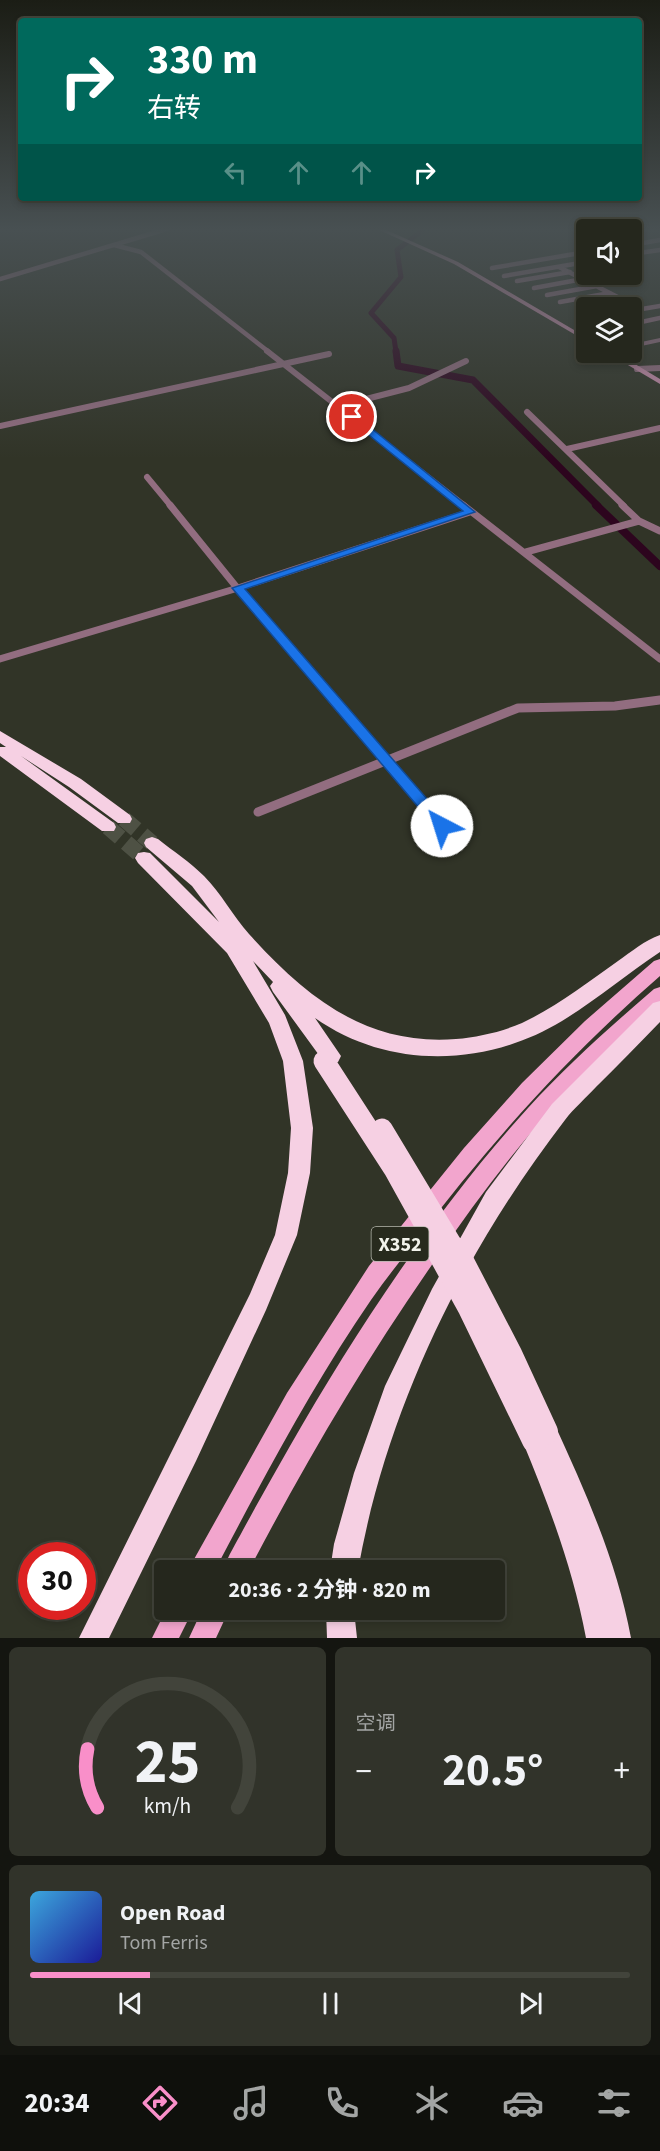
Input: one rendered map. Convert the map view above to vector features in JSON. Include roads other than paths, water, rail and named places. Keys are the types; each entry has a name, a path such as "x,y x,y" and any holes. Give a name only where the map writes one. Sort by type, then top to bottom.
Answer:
{"highway":[{"path":"0,739 108,827"},
{"path":"0,748 75,783 124,819"},
{"path":"0,754 28,761"},
{"path":"148,851 239,944 325,1016 355,1032 390,1044 427,1049 459,1048 494,1042 523,1031 554,1015 660,942"},
{"path":"239,944 251,963 327,1058 394,1169 460,1288 540,1436 594,1550 616,1638"},
{"path":"94,1638 187,1452 258,1302 286,1235 298,1173 302,1128 293,1061 278,1021 239,944"},
{"path":"346,1560 367,1473 398,1386 440,1297 494,1200 559,1111 660,1010"},
{"path":"540,1436 593,1592 601,1638"},
{"path":"341,1620 342,1638"}],"main road":[{"path":"529,305 576,333"},
{"path":"627,363 660,382"},
{"name":"X352","path":"207,1560 304,1385 358,1300 405,1237 467,1156 518,1098 567,1047 660,966"},
{"name":"X352","path":"241,1560 327,1403 382,1316 486,1172 536,1113 599,1048 660,994"},
{"path":"165,1638 175,1620"},
{"path":"202,1638 211,1620"}],"street":[{"path":"209,305 660,659"},
{"path":"642,309 660,308"},
{"path":"642,322 660,318"},
{"path":"642,343 660,339"},
{"path":"0,426 329,354"},
{"path":"339,406 409,388 466,361"},
{"path":"637,369 660,368"},
{"path":"527,412 567,449 635,522 660,531"},
{"path":"567,449 660,428"},
{"path":"147,477 238,588 442,826"},
{"path":"0,659 238,588 470,512"},
{"path":"526,552 635,522"},
{"path":"258,812 518,708 615,706 660,700"}],"waterway":[{"path":"377,305 371,313 394,338 396,352"},
{"path":"396,351 398,366 473,380 598,506"},
{"path":"596,505 660,566"}],"tunnel":[{"path":"124,819 152,843"},
{"path":"108,827 144,858"}]}
